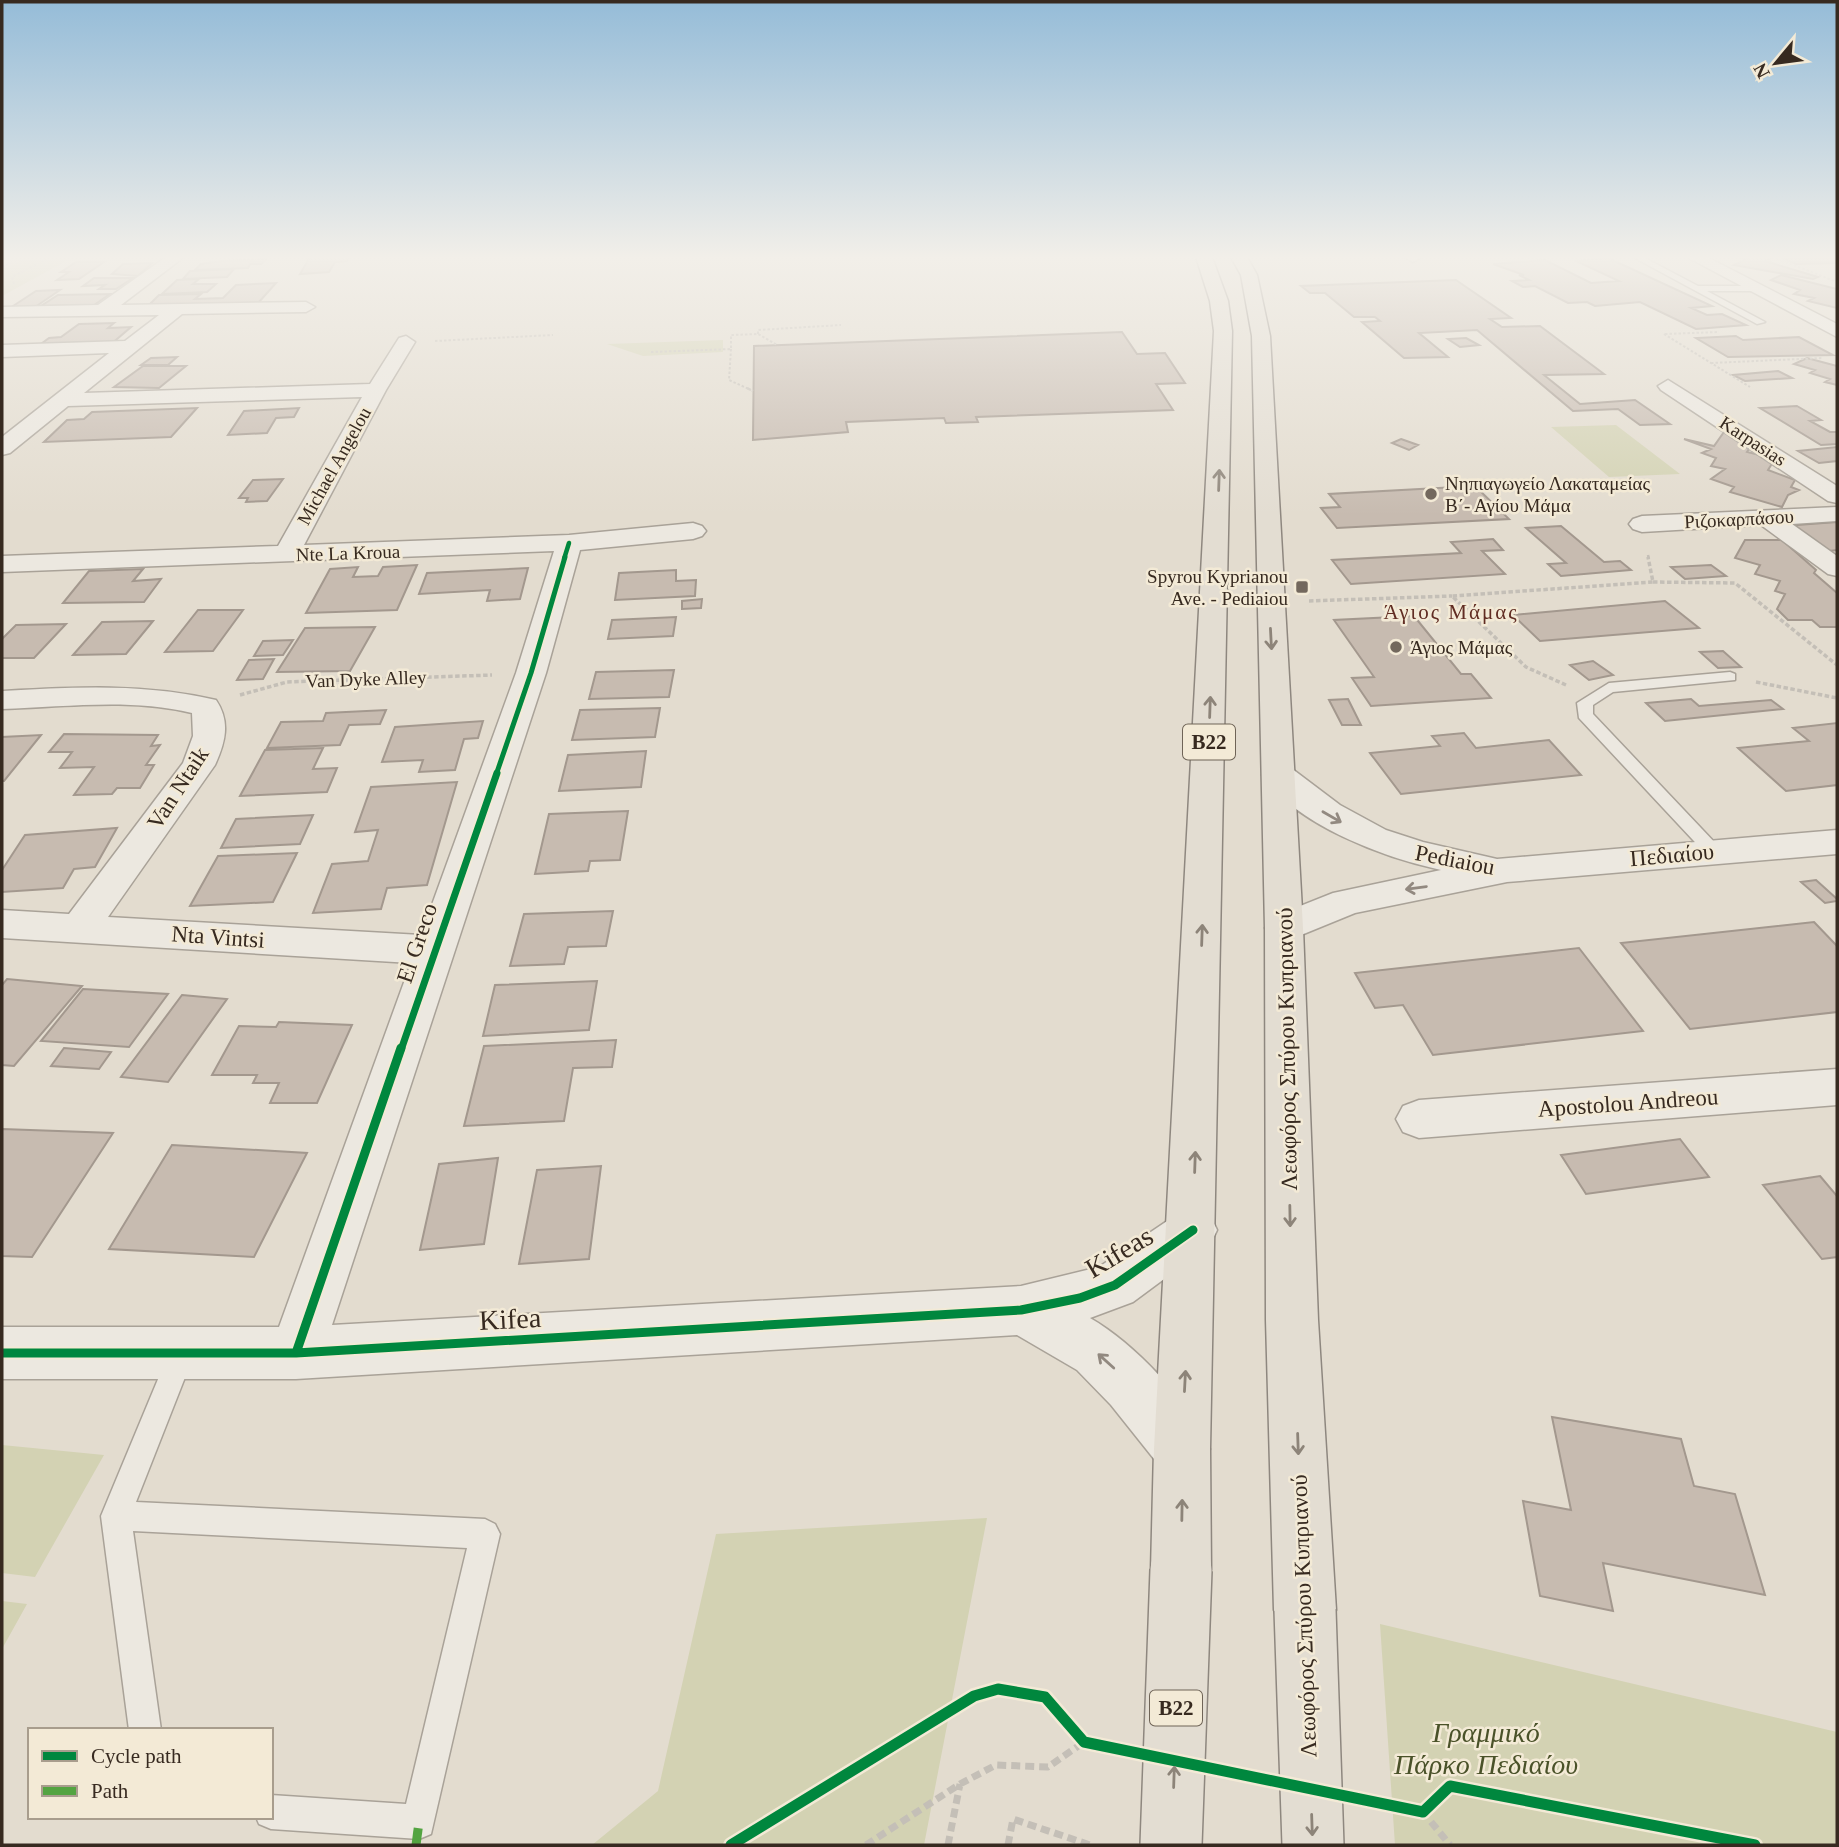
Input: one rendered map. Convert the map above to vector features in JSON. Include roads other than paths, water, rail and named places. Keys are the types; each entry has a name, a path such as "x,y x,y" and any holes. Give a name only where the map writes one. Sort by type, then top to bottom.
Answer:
{"main road":[{"name":"B22","path":"1171,1845 1181,1570 1182,1449 1193,1230 1223,343"},
{"name":"Λεωφόρος Σπύρου Κυπριανού","path":"1261,343 1269,603 1284,928 1292,1320 1313,1845"}],"street":[{"path":"2,448 135,343"},
{"name":"Michael Angelou","path":"286,555 376,390 405,343"},
{"path":"2,351 130,347"},
{"name":"Karpasias","path":"1668,386 1837,496"},
{"path":"63,400 376,390"},
{"name":"Ριζοκαρπάσου","path":"1642,524 1837,514"},
{"path":"1766,517 1837,568"},
{"name":"Nte La Kroua","path":"2,564 569,543 693,531"},
{"name":"El Greco","path":"296,1353 531,673 569,543"},
{"name":"Van Ntaik","path":"2,700 141,695 179,699 205,707 212,723 209,745 198,765 80,928"},
{"name":"Pediaiou","path":"1279,775 1323,812 1376,841 1422,856 1507,870"},
{"name":"Πεδιαίου","path":"1507,870 1837,842"},
{"name":"Pediaiou","path":"1284,928 1333,906 1354,900 1507,870"},
{"name":"Nta Vintsi","path":"2,924 435,950"},
{"name":"Apostolou Andreou","path":"1419,1119 1837,1087"},
{"name":"Kifeas","path":"1021,1310 1080,1298 1115,1286 1193,1230"},
{"path":"1021,1310 1069,1333 1095,1351 1121,1374 1182,1449"},
{"name":"Kifea","path":"2,1353 296,1353 1021,1310"}],"lane":[{"path":"1713,852 1585,715 1585,703 1609,688 1730,677"},
{"path":"145,1728 116,1516 181,1353"},
{"path":"116,1516 485,1534 419,1822 273,1812"}],"place":[{"name":"Νηπιαγωγείο Λακαταμείας Β΄- Αγίου Μάμα","path":"1431,494"},
{"name":"Spyrou Kyprianou Ave. - Pediaiou","path":"1302,587"},
{"name":"Άγιος Μάμας","path":"1396,647"}],"district":[{"name":"Άγιος Μάμας","path":"1451,612"}],"park label":[{"name":"Γραμμικό Πάρκο Πεδιαίου","path":"1486,1748"}]}
